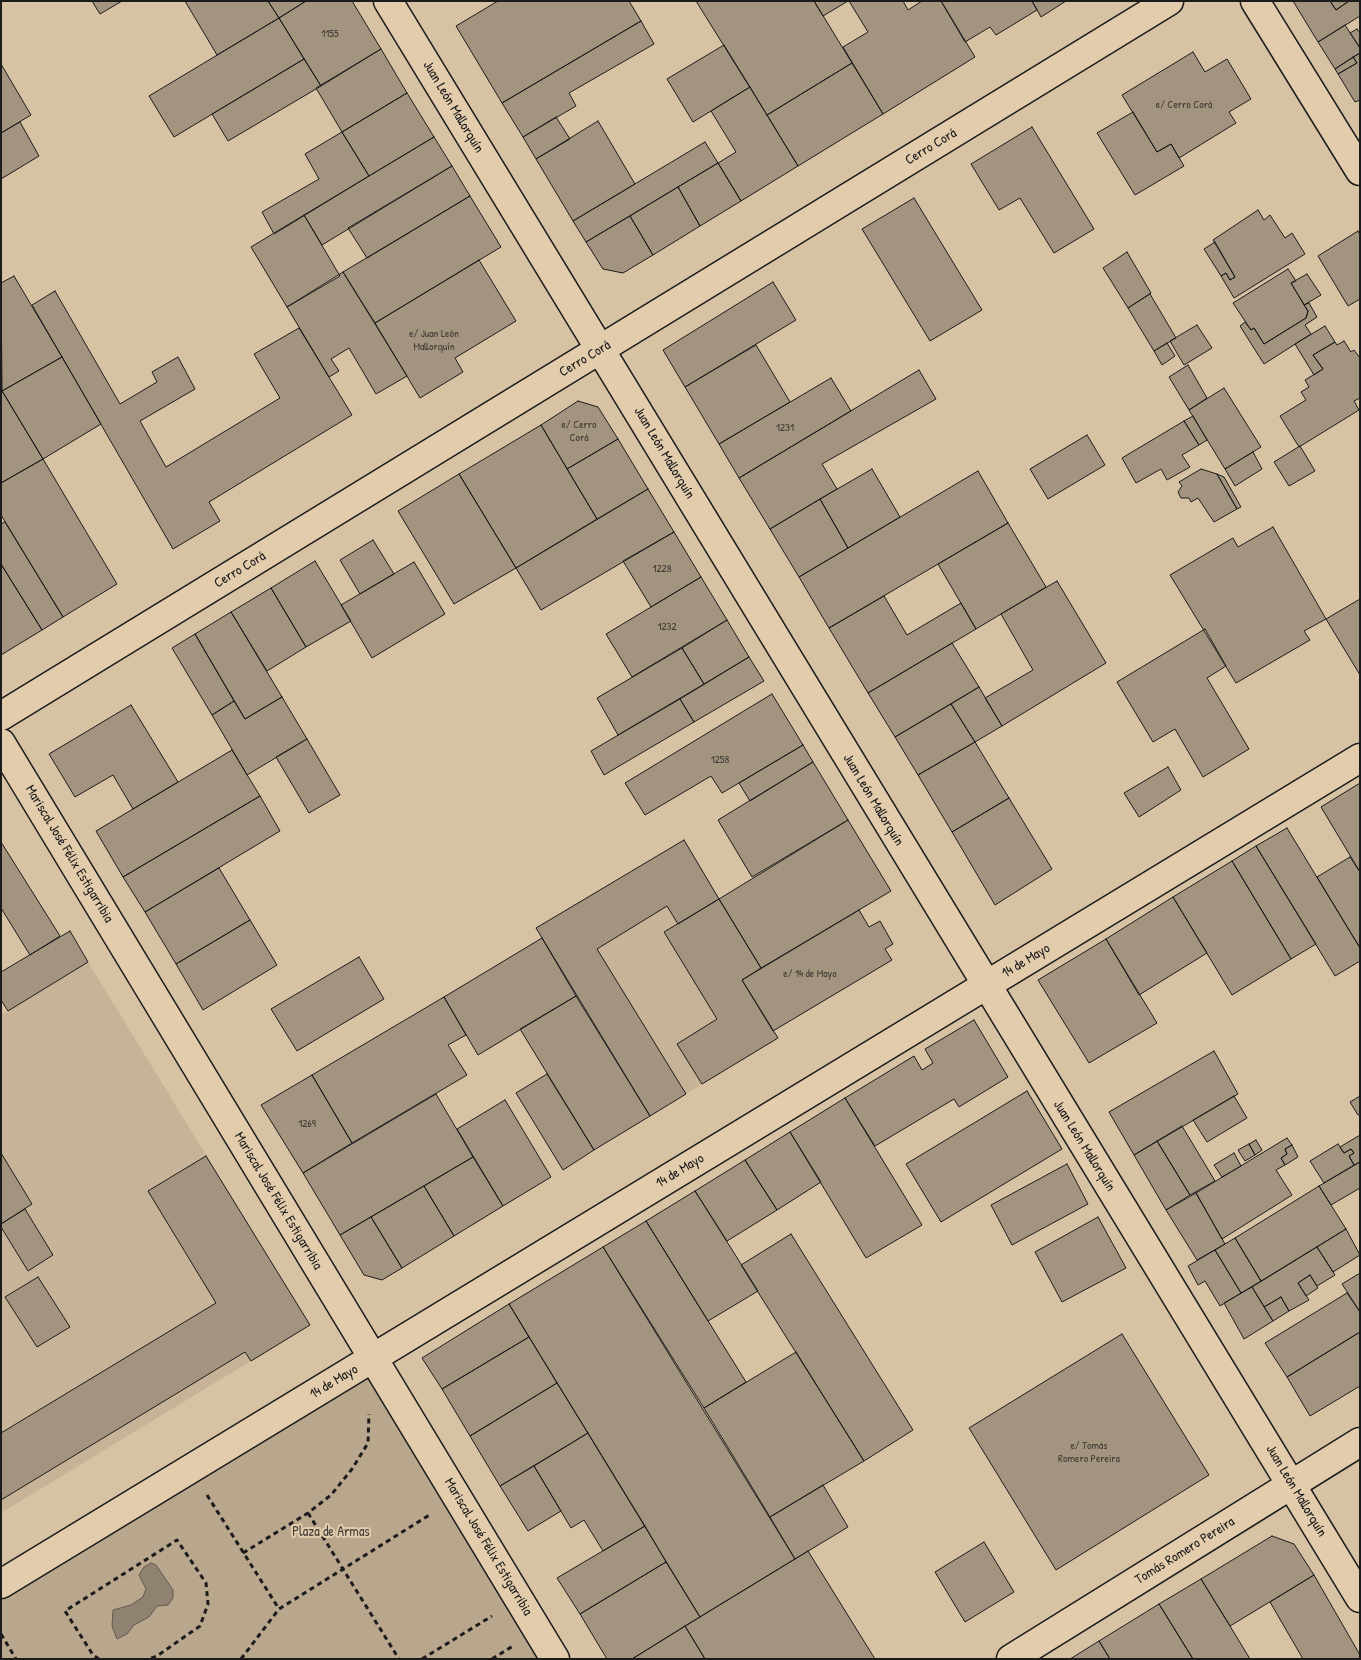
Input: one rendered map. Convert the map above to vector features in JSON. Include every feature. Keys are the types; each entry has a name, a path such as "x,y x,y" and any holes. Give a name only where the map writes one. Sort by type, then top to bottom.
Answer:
{"street":[{"name":"Juan León Mallorquín","path":"388,1 1360,1598"},
{"name":"Cerro Corá","path":"1,716 1170,1"},
{"path":"1255,1 1360,171"},
{"name":"Mariscal José Félix Estigarribia","path":"1,743 555,1659"},
{"name":"14 de Mayo","path":"1,1584 1360,758"},
{"name":"Tomás Romero Pereira","path":"1010,1659 1360,1442"}],"path":[{"path":"243,1552 308,1513 331,1495 352,1469 368,1443 370,1405"},
{"path":"198,1499 214,1489"},
{"path":"206,1494 279,1609"},
{"path":"241,1659 279,1609 439,1510"},
{"path":"308,1513 399,1659"},
{"path":"99,1659 93,1655 64,1611 177,1540 206,1583 208,1604 200,1626 158,1657 149,1659"},
{"path":"422,1659 493,1616"},
{"path":"1,1634 16,1659"},
{"path":"492,1659 520,1642"}],"shaded area":[{"path":"684,840 761,968 742,980 778,1038 650,1116 536,928"},
{"path":"88,962 310,1325 1,1513 1,1015"},
{"path":"151,1563 156,1565 173,1590 173,1598 168,1605 157,1606 149,1617 134,1625 127,1634 117,1639 112,1626 113,1610 131,1605 143,1597 146,1589 139,1575 144,1567"}],"green space":[{"name":"Plaza de Armas","path":"373,1358 555,1659 1,1659 1,1584"}],"building":[{"path":"92,1 122,1 100,14"},
{"path":"185,1 268,1 279,18 217,55"},
{"path":"268,1 306,1 279,18"},
{"path":"306,1 352,1 381,49 321,86 279,18"},
{"path":"498,1 629,1 641,21 502,103 456,26"},
{"path":"696,1 814,1 852,63 767,115"},
{"path":"814,1 848,1 823,16"},
{"path":"849,1 903,1 908,10 922,1 941,1 975,57 883,114 843,47 868,32"},
{"path":"941,1 1032,1 1037,10 996,35 990,27 965,42"},
{"path":"1032,1 1066,1 1041,17"},
{"path":"1293,1 1330,1 1336,10 1349,1 1360,1 1360,16 1318,42"},
{"path":"1330,1 1349,1 1336,10"},
{"path":"279,18 304,59 174,137 149,96"},
{"path":"641,21 654,44 569,93 576,106 523,137 502,103"},
{"path":"1345,25 1360,48 1360,53 1335,69 1318,42"},
{"path":"1357,29 1360,33 1360,48 1350,33"},
{"path":"724,45 750,87 693,122 667,79"},
{"path":"381,49 407,93 342,132 316,88"},
{"path":"1193,52 1205,72 1227,59 1251,99 1229,112 1236,123 1179,158 1171,144 1157,152 1122,95"},
{"path":"1360,53 1360,100 1355,102 1338,74 1357,63 1353,57"},
{"path":"1353,57 1357,63 1338,74 1335,69"},
{"path":"304,59 321,86 228,141 212,114"},
{"path":"852,63 883,114 798,166 767,115"},
{"path":"1,64 31,115 1,133"},
{"path":"750,87 798,166 741,201 718,163 736,152 711,111"},
{"path":"407,93 434,137 369,176 342,132"},
{"path":"1133,112 1157,152 1171,144 1184,166 1135,195 1097,133"},
{"path":"556,117 570,139 536,159 523,137"},
{"path":"598,121 635,184 573,221 536,159"},
{"path":"20,122 39,156 1,179 1,133"},
{"path":"1032,127 1094,229 1054,253 1020,198 999,210 971,164"},
{"path":"342,132 369,176 274,234 262,212 319,179 305,154"},
{"path":"434,137 452,166 322,245 304,215"},
{"path":"705,142 718,163 586,242 573,221"},
{"path":"718,163 741,201 700,226 678,187"},
{"path":"452,166 470,196 367,258 348,228"},
{"path":"678,187 700,226 653,255 630,216"},
{"path":"470,196 501,247 375,323 343,272"},
{"path":"914,198 982,310 930,341 862,229"},
{"path":"1258,210 1264,220 1270,215 1285,238 1292,233 1305,254 1234,298 1221,276 1226,273 1230,280 1235,277 1213,240"},
{"path":"304,215 340,276 287,307 251,247"},
{"path":"630,216 653,255 623,273 603,269 586,242"},
{"path":"1358,231 1360,235 1360,299 1348,306 1318,256"},
{"path":"1215,242 1235,277 1230,280 1226,273 1221,276 1204,249"},
{"path":"1127,252 1151,293 1128,308 1103,268"},
{"path":"479,260 516,321 455,358 463,372 420,398 375,323"},
{"path":"1288,269 1296,281 1291,283 1308,311 1306,318 1264,344 1254,328 1251,330 1233,303"},
{"path":"343,272 407,376 376,394 349,348 331,359 339,371 329,377 287,307"},
{"path":"1307,274 1321,295 1304,305 1291,283"},
{"path":"14,276 62,357 2,391 1,283"},
{"path":"773,282 796,320 685,387 663,350"},
{"path":"55,291 120,404 157,382 152,372 178,357 195,389 140,421 166,467 280,398 254,354 299,328 352,415 209,502 220,521 173,549 32,305"},
{"path":"1150,294 1176,338 1154,351 1128,308"},
{"path":"1309,303 1317,317 1305,325 1311,334 1264,364 1240,326 1245,322 1251,330 1254,328 1264,344 1306,318 1308,311 1304,305"},
{"path":"1197,325 1212,348 1184,365 1170,341"},
{"path":"1325,326 1335,342 1313,355 1323,369 1314,375 1295,344"},
{"path":"1344,341 1351,352 1354,350 1360,358 1360,398 1354,401 1359,410 1299,447 1280,416 1306,400 1301,392 1309,387 1305,380 1323,369 1313,355 1335,342 1337,345"},
{"path":"1167,343 1175,356 1162,365 1154,351"},
{"path":"756,345 790,402 719,444 685,387"},
{"path":"62,357 101,424 43,459 2,391"},
{"path":"1188,365 1207,398 1189,410 1169,377"},
{"path":"919,370 936,399 822,464 837,489 770,529 739,478"},
{"path":"831,378 851,411 739,478 719,444"},
{"path":"1224,388 1261,447 1225,469 1189,410"},
{"path":"1,389 43,459 1,483"},
{"path":"578,401 598,407 618,439 567,469 541,425"},
{"path":"1193,416 1207,440 1199,445 1184,421"},
{"path":"1184,421 1199,445 1182,455 1190,467 1167,480 1161,469 1136,483 1122,458"},
{"path":"541,425 597,519 516,568 459,474"},
{"path":"1087,435 1105,465 1048,499 1030,469"},
{"path":"618,439 648,489 597,519 567,469"},
{"path":"1300,446 1315,471 1289,486 1274,462"},
{"path":"1253,452 1262,469 1235,486 1225,469"},
{"path":"43,459 117,584 63,617 1,515 1,483"},
{"path":"872,469 900,517 848,548 820,499"},
{"path":"1201,469 1217,474 1237,509 1214,522 1198,498 1191,502 1189,498 1181,498 1178,492 1182,486 1179,482"},
{"path":"978,471 1008,523 829,628 799,577"},
{"path":"459,474 516,568 454,604 398,511"},
{"path":"1217,474 1224,477 1241,507 1237,509"},
{"path":"648,489 674,532 541,610 516,568"},
{"path":"820,499 848,548 799,577 770,529"},
{"path":"5,522 63,617 42,630 1,564 1,524"},
{"path":"1008,523 1046,587 976,629 938,564"},
{"path":"1273,527 1326,619 1304,631 1310,640 1236,683 1170,575 1233,538 1238,547"},
{"path":"674,532 701,577 651,607 623,561"},
{"path":"373,540 394,574 360,594 340,560"},
{"path":"315,561 351,621 306,647 271,588"},
{"path":"414,562 445,614 372,658 341,605"},
{"path":"1,564 42,630 1,655"},
{"path":"701,577 727,620 632,677 606,634"},
{"path":"1057,581 1106,663 1002,726 985,698 1033,670 1001,614"},
{"path":"271,588 306,647 267,671 231,612"},
{"path":"884,596 907,635 961,603 976,629 868,693 829,628"},
{"path":"1360,599 1360,675 1326,619"},
{"path":"231,612 282,697 245,719 195,634"},
{"path":"727,620 749,657 704,684 682,648"},
{"path":"1205,629 1226,666 1207,678 1249,749 1203,777 1175,729 1153,742 1117,682"},
{"path":"195,634 234,701 212,715 172,648"},
{"path":"952,643 979,687 895,737 868,693"},
{"path":"682,648 704,684 618,735 597,698"},
{"path":"749,657 764,681 694,722 680,699"},
{"path":"979,687 1002,726 975,742 951,704"},
{"path":"772,694 803,745 722,793 711,776 645,815 625,783"},
{"path":"282,697 307,739 247,775 212,715 234,701 245,719"},
{"path":"680,699 694,722 604,775 591,751"},
{"path":"951,704 975,742 918,775 895,737"},
{"path":"131,705 178,782 133,809 113,775 75,797 49,754"},
{"path":"307,739 340,795 309,813 276,757"},
{"path":"975,742 1009,798 952,832 918,775"},
{"path":"803,745 813,762 750,801 739,783"},
{"path":"232,750 260,796 123,877 96,831"},
{"path":"813,762 848,820 752,877 718,820"},
{"path":"1168,767 1181,790 1139,817 1124,793"},
{"path":"1360,783 1360,872 1321,807"},
{"path":"260,796 280,831 145,912 123,877"},
{"path":"1009,798 1052,869 995,905 952,832"},
{"path":"848,820 891,891 761,968 719,899"},
{"path":"1287,828 1360,948 1360,961 1335,976 1256,846"},
{"path":"684,840 719,899 678,924 667,906 597,949 686,1094 650,1116 536,928"},
{"path":"1,842 60,936 30,955 1,908"},
{"path":"1256,846 1316,944 1291,959 1232,861"},
{"path":"1350,857 1360,872 1360,948 1317,877"},
{"path":"1232,861 1291,959 1232,995 1173,897"},
{"path":"219,868 250,920 176,964 145,912"},
{"path":"1173,897 1207,953 1139,995 1106,939"},
{"path":"719,899 761,968 742,980 778,1038 702,1084 677,1044 717,1019 664,932"},
{"path":"859,910 869,927 880,921 893,944 885,949 892,960 773,1031 742,980"},
{"path":"250,920 277,965 203,1010 176,964"},
{"path":"70,931 88,962 8,1011 1,1000 1,972"},
{"path":"542,938 576,996 478,1055 444,997"},
{"path":"1106,939 1157,1023 1089,1063 1038,980"},
{"path":"359,957 384,999 297,1051 271,1009"},
{"path":"576,996 650,1116 594,1150 520,1029"},
{"path":"444,997 466,1035 448,1045 467,1075 352,1143 312,1075"},
{"path":"974,1020 1008,1077 959,1107 954,1099 875,1146 845,1098 914,1056 922,1070 933,1063 925,1049"},
{"path":"1214,1051 1238,1094 1134,1155 1109,1112"},
{"path":"547,1074 594,1150 563,1170 516,1093"},
{"path":"312,1075 352,1143 303,1173 261,1105"},
{"path":"1027,1091 1062,1149 941,1222 906,1164"},
{"path":"436,1094 473,1157 340,1235 303,1173"},
{"path":"1234,1096 1247,1118 1207,1142 1193,1120"},
{"path":"1360,1096 1360,1114 1358,1115 1350,1102"},
{"path":"845,1098 922,1225 866,1258 790,1132"},
{"path":"505,1100 551,1177 503,1206 457,1129"},
{"path":"1182,1126 1215,1181 1190,1195 1157,1141"},
{"path":"790,1132 821,1182 777,1210 745,1160"},
{"path":"1360,1135 1360,1162 1354,1165 1349,1156 1354,1153 1351,1149 1344,1153 1340,1147"},
{"path":"1287,1138 1292,1145 1285,1149 1287,1154 1281,1158 1285,1165 1276,1170 1292,1195 1222,1239 1196,1193"},
{"path":"1256,1140 1262,1150 1255,1155 1249,1144"},
{"path":"1157,1141 1190,1195 1166,1210 1134,1155"},
{"path":"1249,1144 1255,1155 1245,1161 1238,1150"},
{"path":"1338,1144 1344,1153 1351,1149 1354,1153 1349,1156 1354,1165 1324,1183 1310,1161"},
{"path":"1292,1145 1298,1157 1285,1165 1281,1158 1287,1154 1285,1149"},
{"path":"1,1153 32,1204 1,1224"},
{"path":"1234,1153 1241,1166 1222,1177 1214,1165"},
{"path":"206,1156 310,1325 251,1361 245,1352 1,1500 1,1433 216,1303 148,1191"},
{"path":"473,1157 503,1206 454,1236 424,1186"},
{"path":"745,1160 777,1210 727,1241 695,1191"},
{"path":"1360,1162 1360,1188 1331,1205 1319,1186"},
{"path":"1067,1164 1088,1204 1012,1245 991,1205"},
{"path":"424,1186 454,1236 402,1268 371,1217"},
{"path":"1319,1186 1346,1229 1261,1281 1235,1238"},
{"path":"695,1191 758,1291 708,1321 646,1221"},
{"path":"1196,1193 1225,1244 1197,1260 1166,1210"},
{"path":"25,1209 53,1255 28,1271 1,1227 1,1224"},
{"path":"371,1217 402,1268 382,1280 364,1275 340,1235"},
{"path":"1098,1217 1126,1268 1062,1302 1035,1252"},
{"path":"646,1221 746,1382 704,1408 603,1247"},
{"path":"1346,1229 1360,1255 1333,1272 1317,1247"},
{"path":"791,1234 913,1430 864,1461 741,1265"},
{"path":"1235,1238 1261,1281 1241,1293 1215,1250"},
{"path":"603,1247 795,1559 700,1617 509,1304"},
{"path":"1317,1247 1335,1275 1317,1286 1310,1275 1298,1283 1309,1300 1289,1311 1281,1297 1264,1307 1252,1287"},
{"path":"1215,1250 1241,1293 1220,1306 1205,1281 1198,1285 1188,1266"},
{"path":"1360,1273 1360,1312 1342,1284"},
{"path":"1310,1275 1318,1288 1306,1296 1298,1283"},
{"path":"38,1277 70,1327 37,1347 5,1297"},
{"path":"1252,1287 1273,1321 1244,1339 1224,1303"},
{"path":"1347,1293 1360,1312 1360,1332 1287,1377 1265,1343"},
{"path":"1281,1297 1289,1311 1273,1321 1264,1307"},
{"path":"509,1304 529,1337 442,1389 422,1358"},
{"path":"1360,1332 1360,1386 1310,1416 1287,1377"},
{"path":"1122,1334 1209,1475 1056,1570 969,1428"},
{"path":"529,1337 557,1383 470,1436 442,1389"},
{"path":"796,1352 864,1461 770,1517 704,1408"},
{"path":"557,1383 588,1433 500,1486 470,1436"},
{"path":"588,1433 645,1526 603,1551 584,1520 571,1528 534,1466"},
{"path":"534,1466 561,1511 528,1531 500,1486"},
{"path":"823,1485 848,1527 795,1559 770,1517"},
{"path":"645,1526 666,1562 580,1614 557,1578"},
{"path":"1272,1536 1294,1544 1314,1575 1230,1626 1201,1579"},
{"path":"984,1542 1014,1592 965,1622 935,1572"},
{"path":"808,1551 875,1659 705,1659 685,1626"},
{"path":"666,1562 700,1617 632,1659 607,1659 580,1614"},
{"path":"1314,1575 1360,1655 1360,1659 1303,1659 1270,1602"},
{"path":"1201,1579 1250,1659 1193,1659 1159,1604"},
{"path":"1159,1604 1193,1659 1110,1659 1099,1641"},
{"path":"685,1626 705,1659 632,1659"},
{"path":"1099,1641 1110,1659 1070,1659"}]}
